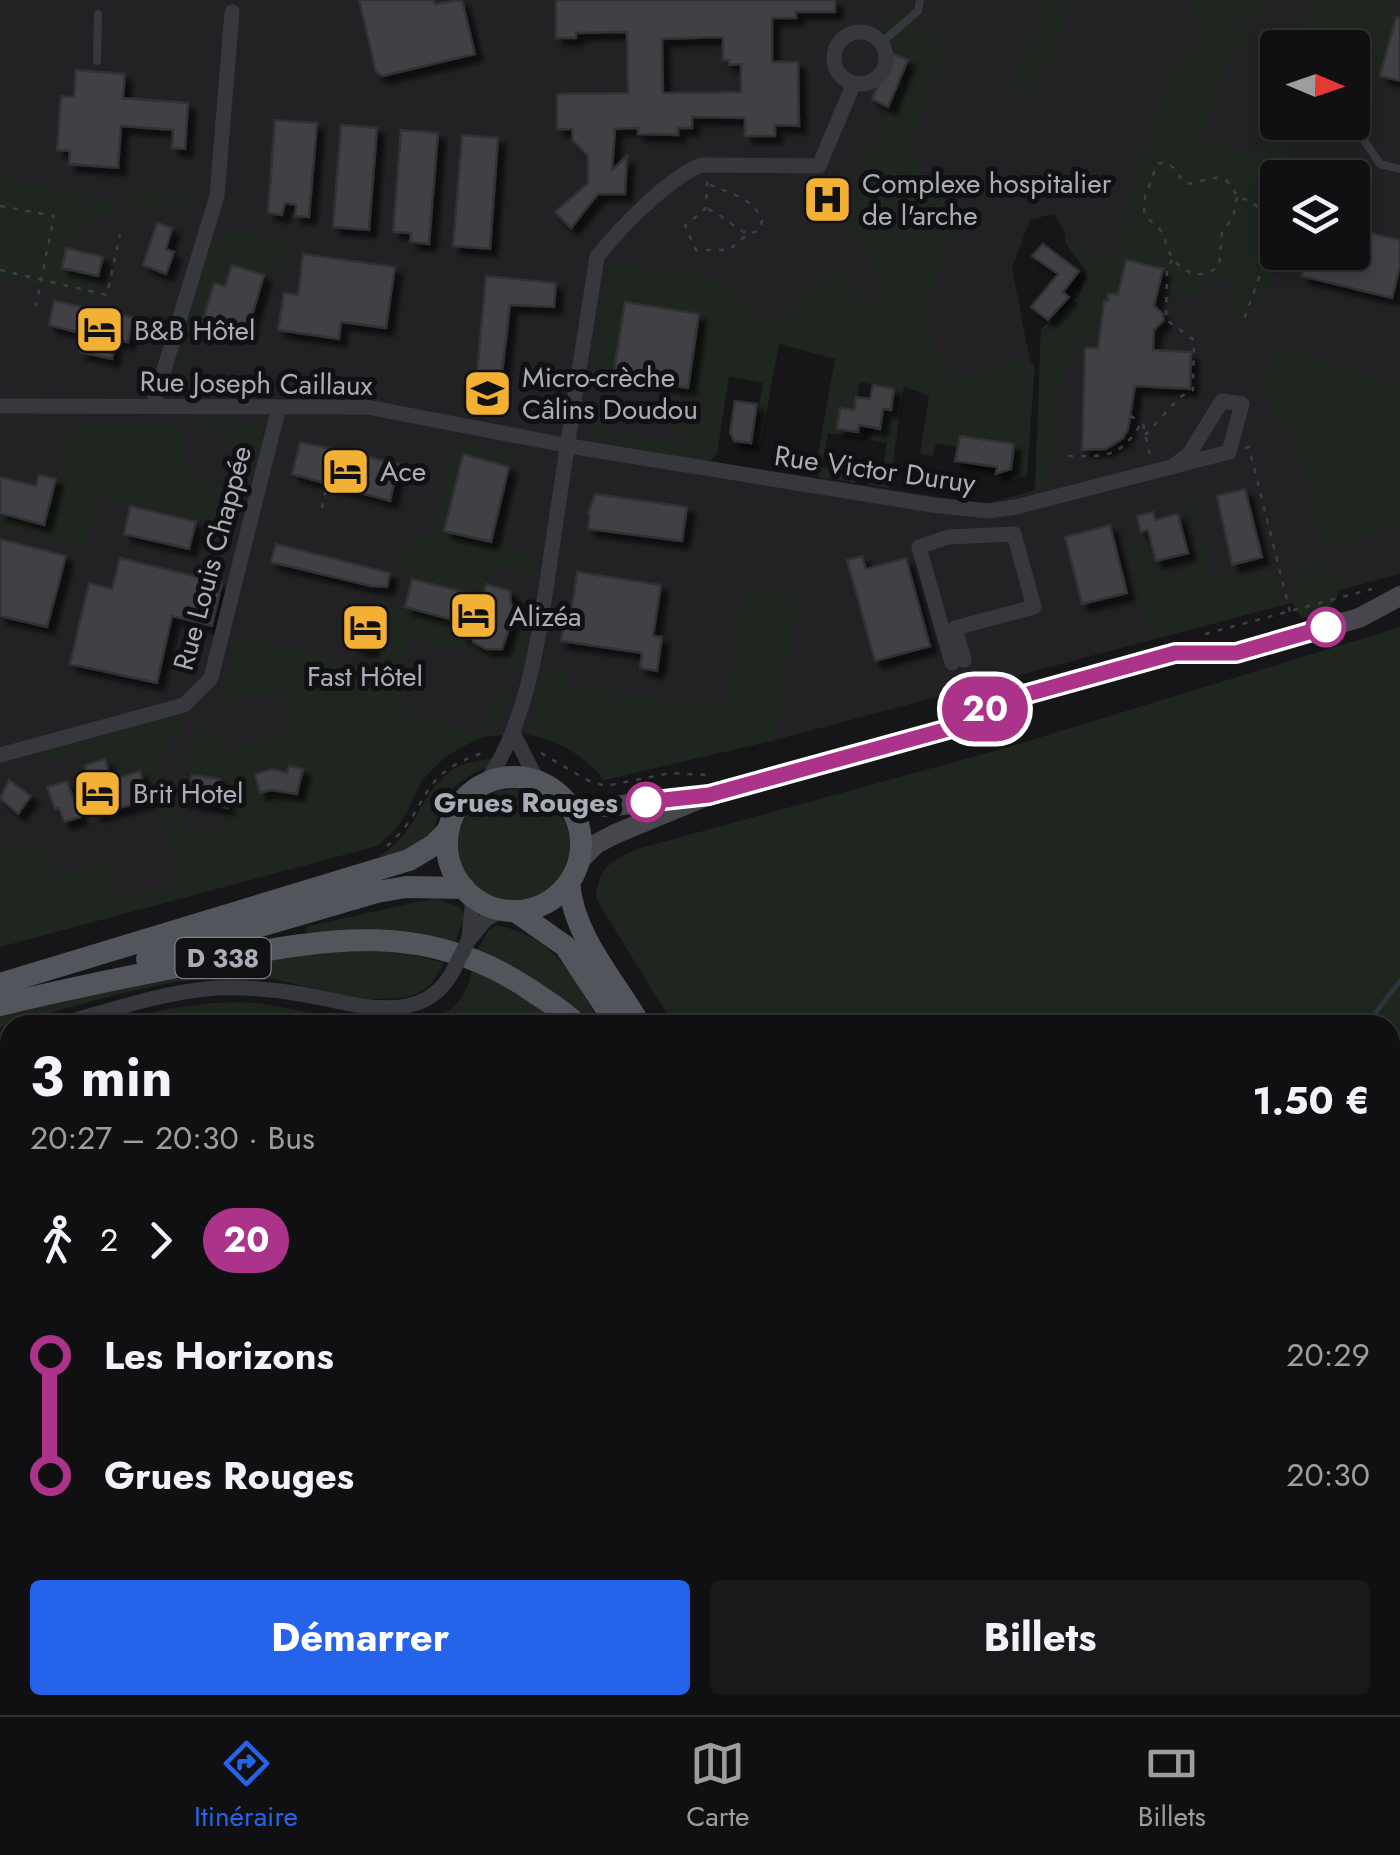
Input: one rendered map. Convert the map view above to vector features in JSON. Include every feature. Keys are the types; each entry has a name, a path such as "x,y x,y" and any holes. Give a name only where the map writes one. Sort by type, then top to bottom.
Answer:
{"main road":[{"path":"569,805 607,807 959,726 995,703 1175,653 1236,653 1359,618 1391,591"},
{"path":"580,860 581,835 569,805 555,790 536,780 510,776 484,784 460,805 449,829 449,860 468,892 510,911 565,946 610,1015"},
{"path":"510,911 545,904 569,883 580,860 596,844 711,785"},
{"name":"D 338","path":"0,984 410,860 434,845 449,829"},
{"path":"569,883 571,902 588,940 633,1015"},
{"name":"D 338","path":"0,1003 377,892 406,886 468,892"},
{"name":"D 338","path":"0,1003 294,944 342,940 415,944 492,968 563,1015"}],"street":[{"path":"154,406 217,196 232,12"},
{"path":"852,33 868,33 881,43 886,58 881,72 870,82 854,83 846,80 836,67 835,51 852,33"},
{"path":"484,784 513,741 534,656 598,257 684,172 700,165 818,166 854,83"},
{"path":"1172,467 1189,454 1222,401 1242,404 1229,452"},
{"name":"Rue Joseph Caillaux","path":"0,406 367,407 568,446"},
{"name":"Rue Louis Chappée","path":"0,755 184,705 211,678 279,406"},
{"name":"Rue Victor Duruy","path":"568,446 989,511 1229,452"},
{"path":"1014,534 1034,607 956,628 958,661 920,547 948,537 1014,534"},
{"path":"513,741 536,780"},
{"path":"468,892 468,940"},
{"path":"95,1015 213,988 251,988 362,1007 422,1003 448,983 468,940 486,919 510,911"}],"lane":[{"path":"881,43 918,11 920,0"},
{"path":"96,61 98,14"},
{"path":"1364,140 1380,164 1400,169"},
{"name":"D 338","path":"262,951 278,922"}],"path":[{"path":"1156,164 1170,164 1186,184 1208,176 1223,180 1235,190 1236,197 1233,218 1222,232 1219,266 1210,274 1190,274 1174,259 1163,233 1144,214 1145,196 1156,164"},
{"path":"700,165 708,184 706,208 685,226 696,250 729,250 759,230 762,220 758,208 746,199 708,184"},
{"path":"1236,197 1250,200 1260,210 1268,224 1269,240 1243,323"},
{"path":"0,206 54,216 36,306"},
{"path":"706,208 750,234"},
{"path":"0,270 107,295 120,234"},
{"path":"1145,435 1180,397 1192,390 1194,340 1165,318 1168,270 1174,259"},
{"path":"1130,416 1142,422"},
{"path":"1142,422 1154,471"},
{"path":"1068,456 1097,457 1116,452 1127,444 1142,422"},
{"path":"1229,452 1248,447 1290,612"},
{"path":"322,508 328,485"},
{"path":"1202,635 1391,591"},
{"path":"384,849 409,822 442,770 513,741 605,786 671,773 711,785"}],"shaded area":[{"path":"0,0 1400,0 1400,574 775,740 604,780 589,762 557,741 520,733 483,737 449,753 422,780 406,815 391,835 0,947","holes":["1055,216 1066,244 1087,271 1079,296 1041,329 1035,490 985,504 708,461 730,329 986,397 1030,361 1012,268 1030,220"]},
{"path":"1036,0 1066,0 1068,7 1052,56 1026,96 1013,84 1014,68 1042,29 1034,17"},
{"path":"1262,0 1260,10 1238,22 1239,32 1250,45 1231,57 1198,141 1257,156 1263,140 1296,140 1289,160 1260,160 1260,270 1273,270 1263,306 1259,305 1255,284 1242,322 1226,314 1233,296 1225,280 1204,280 1195,298 1169,296 1169,271 1126,261 1119,287 1121,295 1108,294 1108,301 1104,301 1100,336 1084,343 1063,377 1049,486 1035,490 1041,329 1079,296 1087,272 1066,244 1114,262 1141,149 1148,149 1168,76 1200,32 1189,3"},
{"path":"1310,0 1399,0 1373,103 1370,30 1297,30 1310,12"},
{"path":"898,15 951,47 939,68 911,145 928,184 942,192 954,216 955,229 930,302 931,337 948,373 973,375 998,362 1030,361 1035,366 1027,475 1011,481 1014,444 960,436 958,447 936,443 933,456 920,454 929,396 904,386 889,488 868,485 869,475 881,476 887,443 871,440 874,428 880,428 883,409 891,409 894,389 860,382 854,410 840,408 837,428 858,432 859,425 865,426 863,438 828,433 822,467 858,473 857,483 820,478 815,472 835,359 779,344 760,447 752,445 763,383 729,376 717,453 707,465 596,440 584,424 587,398 607,399 605,431 678,443 688,388 614,376 608,383 591,381 608,266 624,260 653,273 697,274 730,284 762,318 785,314 815,283 842,268 858,300 874,306 875,273 860,244 844,227 866,154 908,60 893,54 894,44 885,30 888,20"},
{"path":"0,176 125,205 132,183 205,200 118,210 83,229 70,245 62,267 98,276 93,298 0,277"},
{"path":"230,231 288,239 279,268 266,265 264,275 232,265 225,286 214,284 198,336 189,334 178,372 191,375 188,386 212,392 217,379 217,400 189,398 173,389 169,376 205,255 215,240"},
{"path":"1276,347 1400,386 1400,527 1321,547 1292,433 1278,435 1263,387"},
{"path":"191,421 257,422 264,435 258,457 225,450 225,428 191,429"},
{"path":"180,422 187,476 226,487 232,459 256,465 237,529 97,497 84,549 0,526 0,513 44,524 71,423"},
{"path":"454,440 525,454 509,467 463,455 444,531 539,556 536,576 491,566 483,597 396,575 407,534 431,538"},
{"path":"1185,473 1213,580 1274,567 1283,605 1151,640 1124,541 1145,536 1153,566 1168,563 1171,575 1187,570 1185,560 1200,555 1180,475"},
{"path":"1311,563 1335,568 1340,587 1328,607 1302,618 1294,603 1293,589 1298,575"},
{"path":"743,589 799,599 775,740 604,780 571,751 530,735 543,667 568,671 567,686 724,708"},
{"path":"524,597 532,599 527,641 520,661 506,672 508,662 408,638 400,672 410,675 400,712 483,733 493,694 500,696 503,683 509,685 512,695 497,731 438,763 417,789 394,829 377,846 0,947 0,850 8,839 14,843 16,854 47,844 56,877 104,862 117,901 181,880 161,810 114,810 147,800 140,772 111,780 104,760 85,765 83,753 47,763 43,750 176,713 182,717 180,738 171,735 156,767 165,772 163,794 169,804 187,817 185,831 224,837 228,808 223,790 219,789 220,779 179,772 195,740 194,715 216,733 223,750 290,731 280,691 221,702 237,635 371,668 388,602 465,623 462,635 487,649 510,652"},
{"path":"1400,627 1400,1015 668,1015 596,899 599,880 607,867 637,849 1009,747"},
{"path":"494,758 491,765 451,790 428,838 400,853 377,857 400,839 448,773 464,764"},
{"path":"514,789 536,793 554,805 566,823 570,845 566,867 554,885 536,897 514,901 492,897 474,885 462,867 458,845 462,823 474,805 492,793"},
{"path":"435,898 459,907 465,915 455,942 381,930 311,934 304,930 309,926"},
{"path":"496,925 517,931 548,949 571,975 595,1015 586,1015 539,983 477,951"},
{"path":"328,951 403,952 444,963 427,987 399,998 359,998 260,978 212,977 119,994 46,1015 0,1015 0,1014 233,964"},
{"path":"472,971 517,989 547,1015 439,1015 448,1011 465,992"},
{"path":"216,1003 278,1006 322,1015 141,1015"}],"building":[{"path":"359,0 434,0 435,4 462,0 475,54 383,76 376,72"},
{"path":"556,0 835,0 835,12 796,12 796,18 772,18 772,62 798,62 799,126 775,125 775,136 745,136 745,118 692,117 692,128 678,128 678,135 638,134 638,128 615,129 612,170 627,156 625,194 598,194 571,228 555,212 588,183 588,156 573,141 572,129 557,129 557,94 628,93 627,32 576,33 576,38 556,38","holes":["723,37 723,60 729,60 729,65 741,64 741,92 663,93 662,39"]},
{"path":"1396,17 1400,18 1400,81 1380,76"},
{"path":"893,54 908,60 888,107 872,99"},
{"path":"76,70 125,74 123,98 188,103 185,149 172,148 173,130 121,126 118,168 69,164 70,151 57,150 61,96 74,97"},
{"path":"275,120 317,123 309,217 295,216 296,205 285,203 282,215 268,213"},
{"path":"341,125 377,128 369,230 333,227"},
{"path":"401,130 438,133 429,244 410,242 411,233 393,232"},
{"path":"462,135 498,138 490,249 453,246"},
{"path":"157,223 172,228 166,249 174,252 166,274 143,265"},
{"path":"1370,233 1400,240 1400,266 1392,298 1302,276 1304,270 1370,270"},
{"path":"1043,244 1079,271 1063,292 1069,297 1048,320 1031,307 1058,274 1032,256"},
{"path":"66,248 103,257 98,276 62,268"},
{"path":"303,254 395,267 386,328 341,322 339,339 278,330 284,293 298,295"},
{"path":"1126,260 1163,269 1154,306 1164,320 1154,330 1153,350 1191,352 1190,389 1135,386 1123,438 1106,449 1082,450 1085,348 1098,348 1104,301 1108,301 1108,294 1118,294"},
{"path":"232,265 264,275 248,329 230,336 201,327 214,283 225,286"},
{"path":"486,276 556,283 554,307 510,305 498,407 474,404"},
{"name":"B&B Hôtel","path":"54,301 133,317 128,342 115,340 112,359 80,352 84,334 49,325"},
{"path":"625,302 699,314 688,388 613,376"},
{"path":"873,385 894,389 891,410 883,409 880,429 859,425 858,432 837,429 840,408 854,410 856,397 870,399"},
{"path":"735,401 757,404 751,443 734,441 730,433"},
{"path":"960,436 1014,444 1011,469 996,474 997,467 955,461"},
{"name":"Ace","path":"300,442 399,464 390,501 292,474"},
{"path":"463,454 509,467 491,542 444,531"},
{"path":"39,475 56,479 44,525 0,513 0,477 36,486"},
{"path":"1245,489 1262,557 1232,565 1217,496"},
{"path":"595,494 687,507 682,541 588,529"},
{"path":"130,506 196,522 189,549 124,534"},
{"path":"1153,512 1155,520 1178,514 1188,553 1156,561 1148,530 1141,532 1137,516"},
{"path":"1110,525 1127,593 1082,604 1065,537"},
{"path":"0,539 66,556 47,627 0,616"},
{"path":"276,544 390,573 387,587 271,562"},
{"path":"862,556 866,569 906,558 930,646 875,661 847,560"},
{"path":"120,558 222,583 212,626 172,616 157,683 70,664 89,583 112,589"},
{"path":"577,572 661,585 653,636 662,637 657,671 640,668 642,653 561,641 564,622 570,622"},
{"name":"Alizéa","path":"412,579 483,597 486,584 510,591 511,604 517,606 502,649 486,649 461,636 465,623 405,607"},
{"name":"Fast Hôtel","path":"358,608 380,613 371,650 354,646 355,642 350,641"},
{"path":"105,759 111,780 140,771 148,800 95,815 85,765"},
{"path":"289,766 303,769 297,794 271,790 260,793 255,774 272,769 287,773"},
{"path":"192,775 220,779 219,789 223,789 228,808 184,800 180,790 183,781 191,782"},
{"path":"9,780 31,796 18,814 0,798"},
{"path":"67,781 80,817 64,822 47,787"}],"waterway":[{"path":"1374,1015 1400,981"}],"bus line":[{"name":"20","path":"646,802 709,795 959,726 995,703 1175,653 1236,653 1326,627"}],"place":[{"name":"Complexe hospitalier de l'arche","path":"827,199"},
{"name":"B&B Hôtel","path":"99,330"},
{"name":"Micro-crèche Câlins Doudou","path":"487,393"},
{"name":"Ace","path":"345,471"},
{"name":"Alizéa","path":"474,616"},
{"name":"Fast Hôtel","path":"365,628"},
{"name":"Brit Hotel","path":"98,793"},
{"name":"Grues Rouges","path":"646,802"}]}
